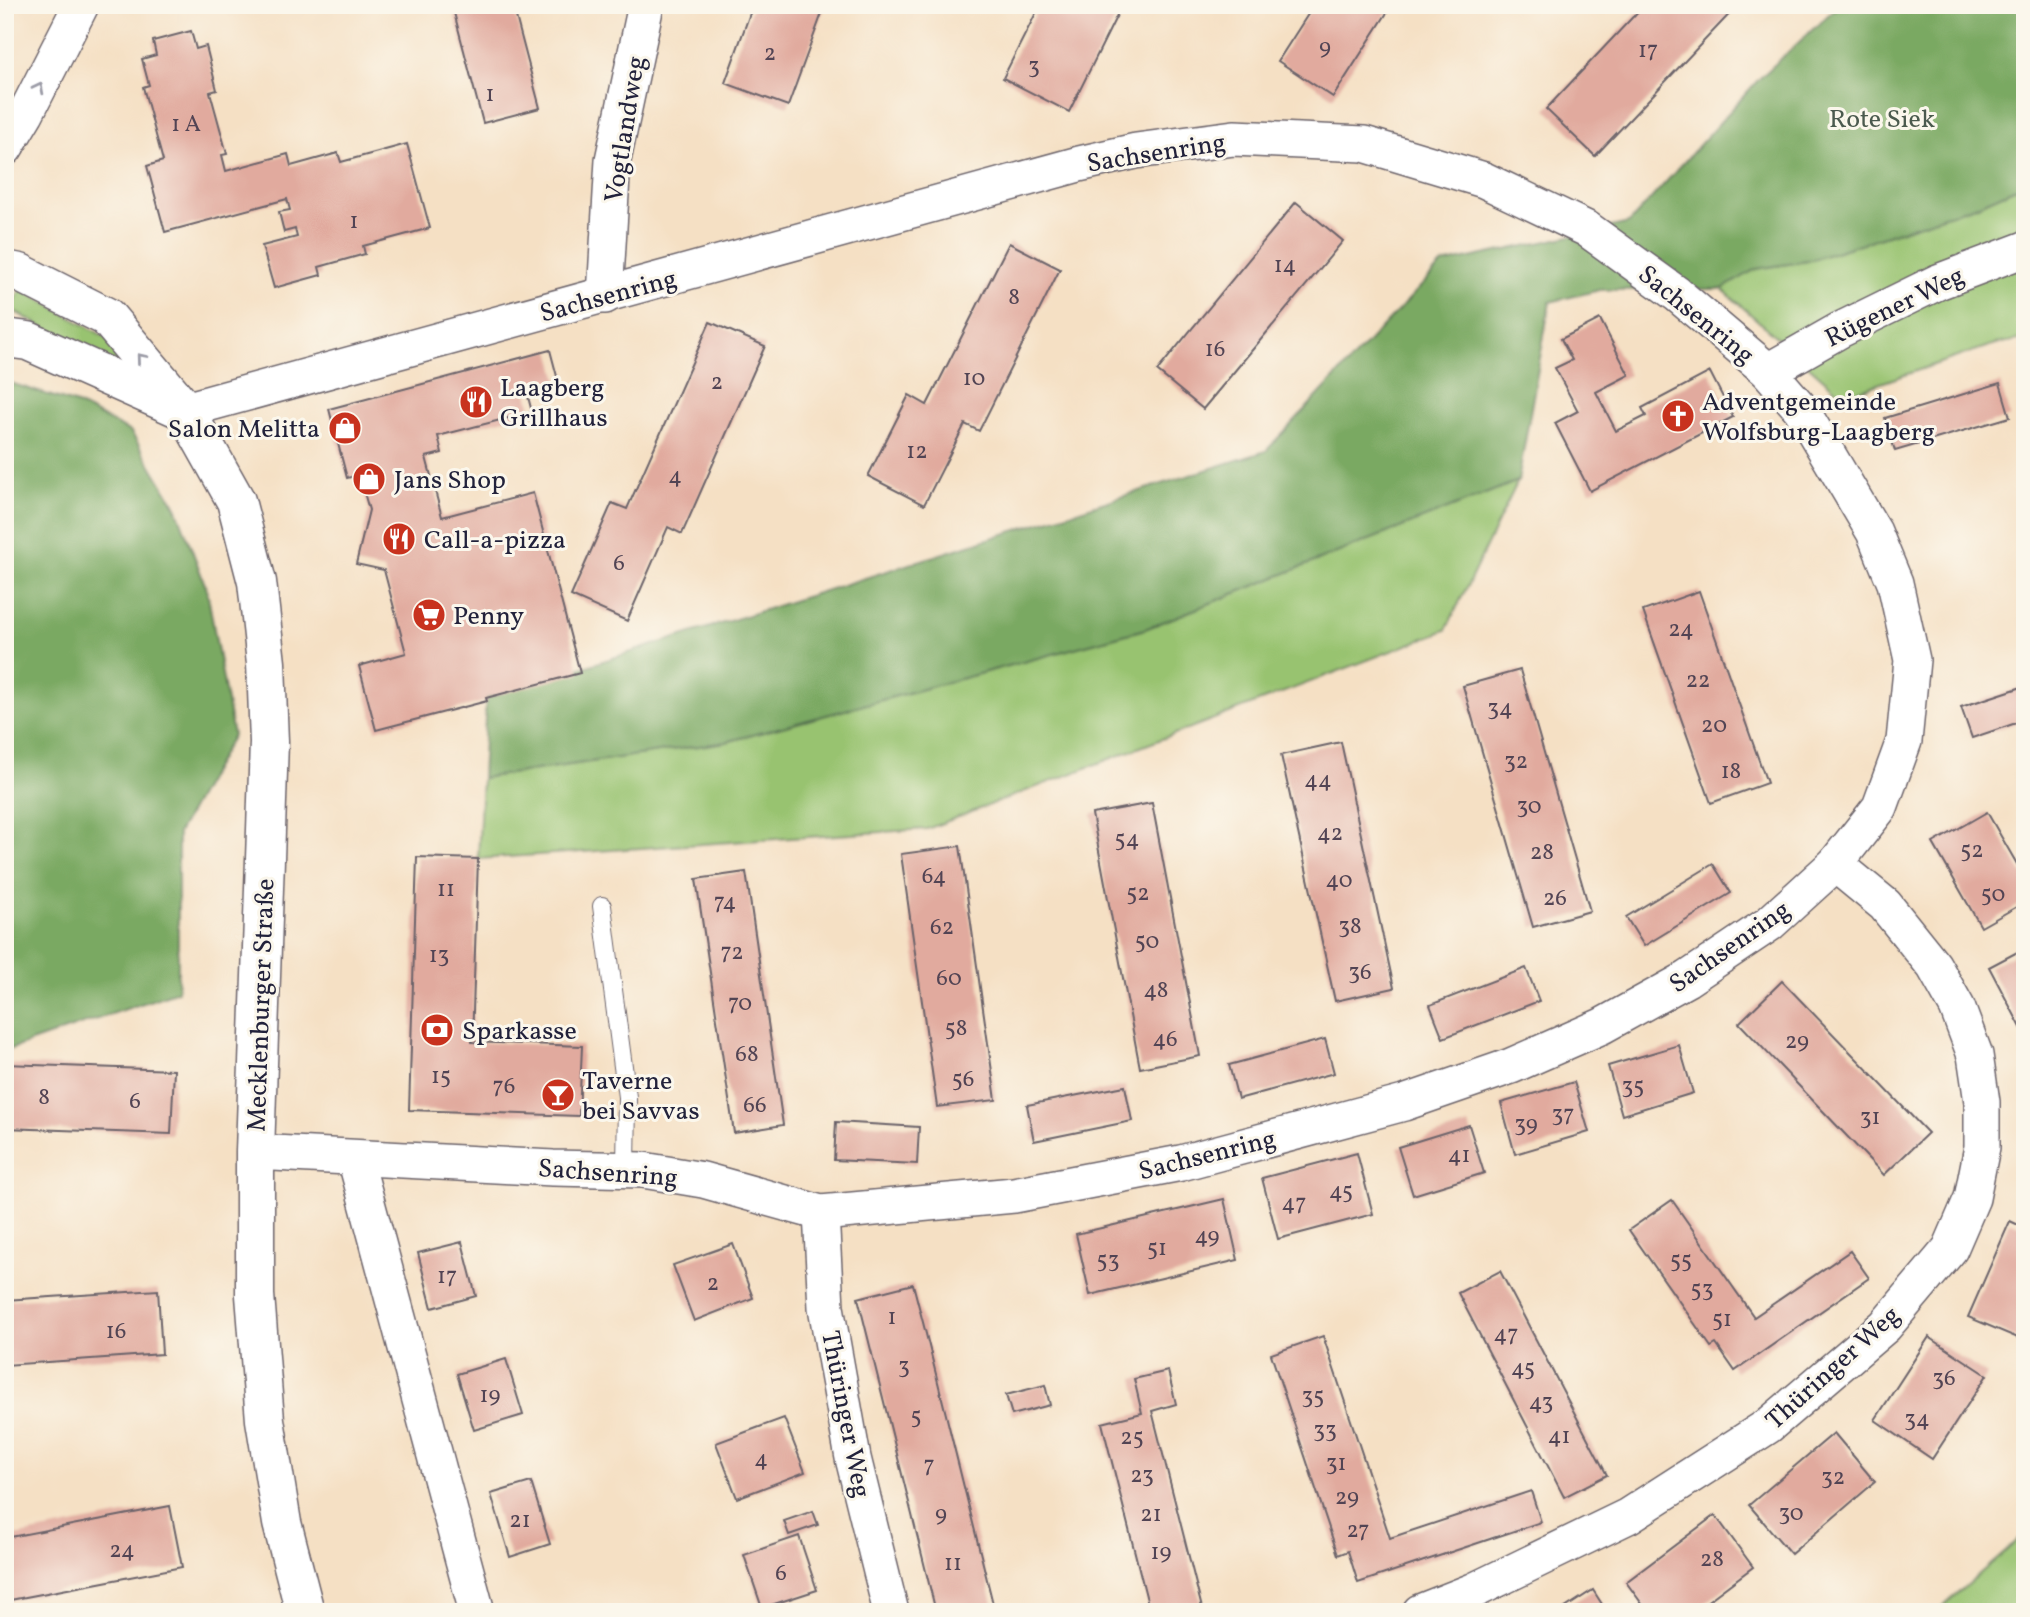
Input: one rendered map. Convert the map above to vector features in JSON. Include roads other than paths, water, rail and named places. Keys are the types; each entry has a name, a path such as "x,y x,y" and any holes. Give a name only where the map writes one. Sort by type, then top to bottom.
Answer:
{"street":[{"path":"5,148 26,113 81,5"},
{"name":"Vogtlandweg","path":"605,296 613,160 646,5"},
{"name":"Sachsenring","path":"185,410 1004,184 1136,151 1234,138 1364,144 1484,180 1587,229 1677,294 1768,371 1801,409 1874,532 1895,583 1912,660 1904,741 1880,807 1835,864 1769,924 1687,979 1602,1026 1511,1066 1404,1103 1181,1163 1014,1195 821,1213 703,1180 643,1170 255,1152"},
{"name":"Rügener Weg","path":"1768,371 1840,330 1938,282 2025,249"},
{"name":"Mecklenburger Straße","path":"13,271 107,317 185,410 236,501 257,582 266,663 268,783 255,1152 255,1295 265,1420 282,1523 305,1612"},
{"path":"13,334 185,410"},
{"name":"Thüringer Weg","path":"1420,1612 1473,1591 1628,1516 1768,1426 1885,1326 1950,1248 1972,1198 1982,1147 1982,1102 1975,1055 1957,1007 1934,966 1885,905 1835,864"},
{"path":"355,1158 477,1612"},
{"name":"Thüringer Weg","path":"821,1213 826,1307 853,1458 891,1612"}],"lane":[{"path":"602,906 627,1097 626,1169"}],"place":[{"name":"Laagberg Grillhaus","path":"476,402"},
{"name":"Adventgemeinde Wolfsburg-Laagberg","path":"1678,416"},
{"name":"Salon Melitta","path":"345,428"},
{"name":"Jans Shop","path":"369,479"},
{"name":"Call-a-pizza","path":"399,539"},
{"name":"Penny","path":"429,615"},
{"name":"Sparkasse","path":"437,1030"},
{"name":"Taverne bei Savvas","path":"558,1095"}],"park label":[{"name":"Rote Siek","path":"1882,118"}]}
